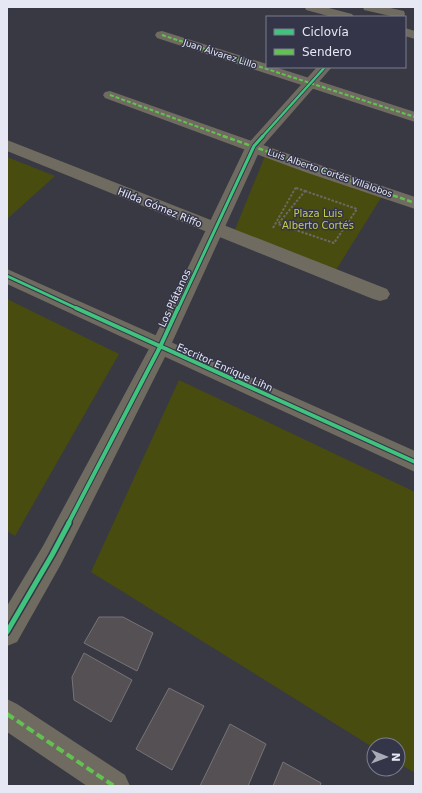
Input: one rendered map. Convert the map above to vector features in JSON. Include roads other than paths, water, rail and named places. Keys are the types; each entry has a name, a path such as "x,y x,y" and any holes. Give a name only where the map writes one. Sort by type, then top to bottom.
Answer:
{"street":[{"path":"310,7 343,16"},
{"path":"369,7 399,14"},
{"name":"Juan Álvarez Lillo","path":"162,35 309,84 415,117"},
{"name":"Los Plátanos","path":"7,632 52,555 160,347 254,146 324,68"},
{"name":"Luis Alberto Cortés Villalobos","path":"110,95 254,146 311,168 415,203"},
{"name":"Hilda Gómez Riffo","path":"7,145 380,294"},
{"name":"Escritor Enrique Lihn","path":"7,276 415,462"},
{"path":"7,714 114,786"}],"park label":[{"name":"Plaza Luis Alberto Cortés","path":"318,218"}]}
